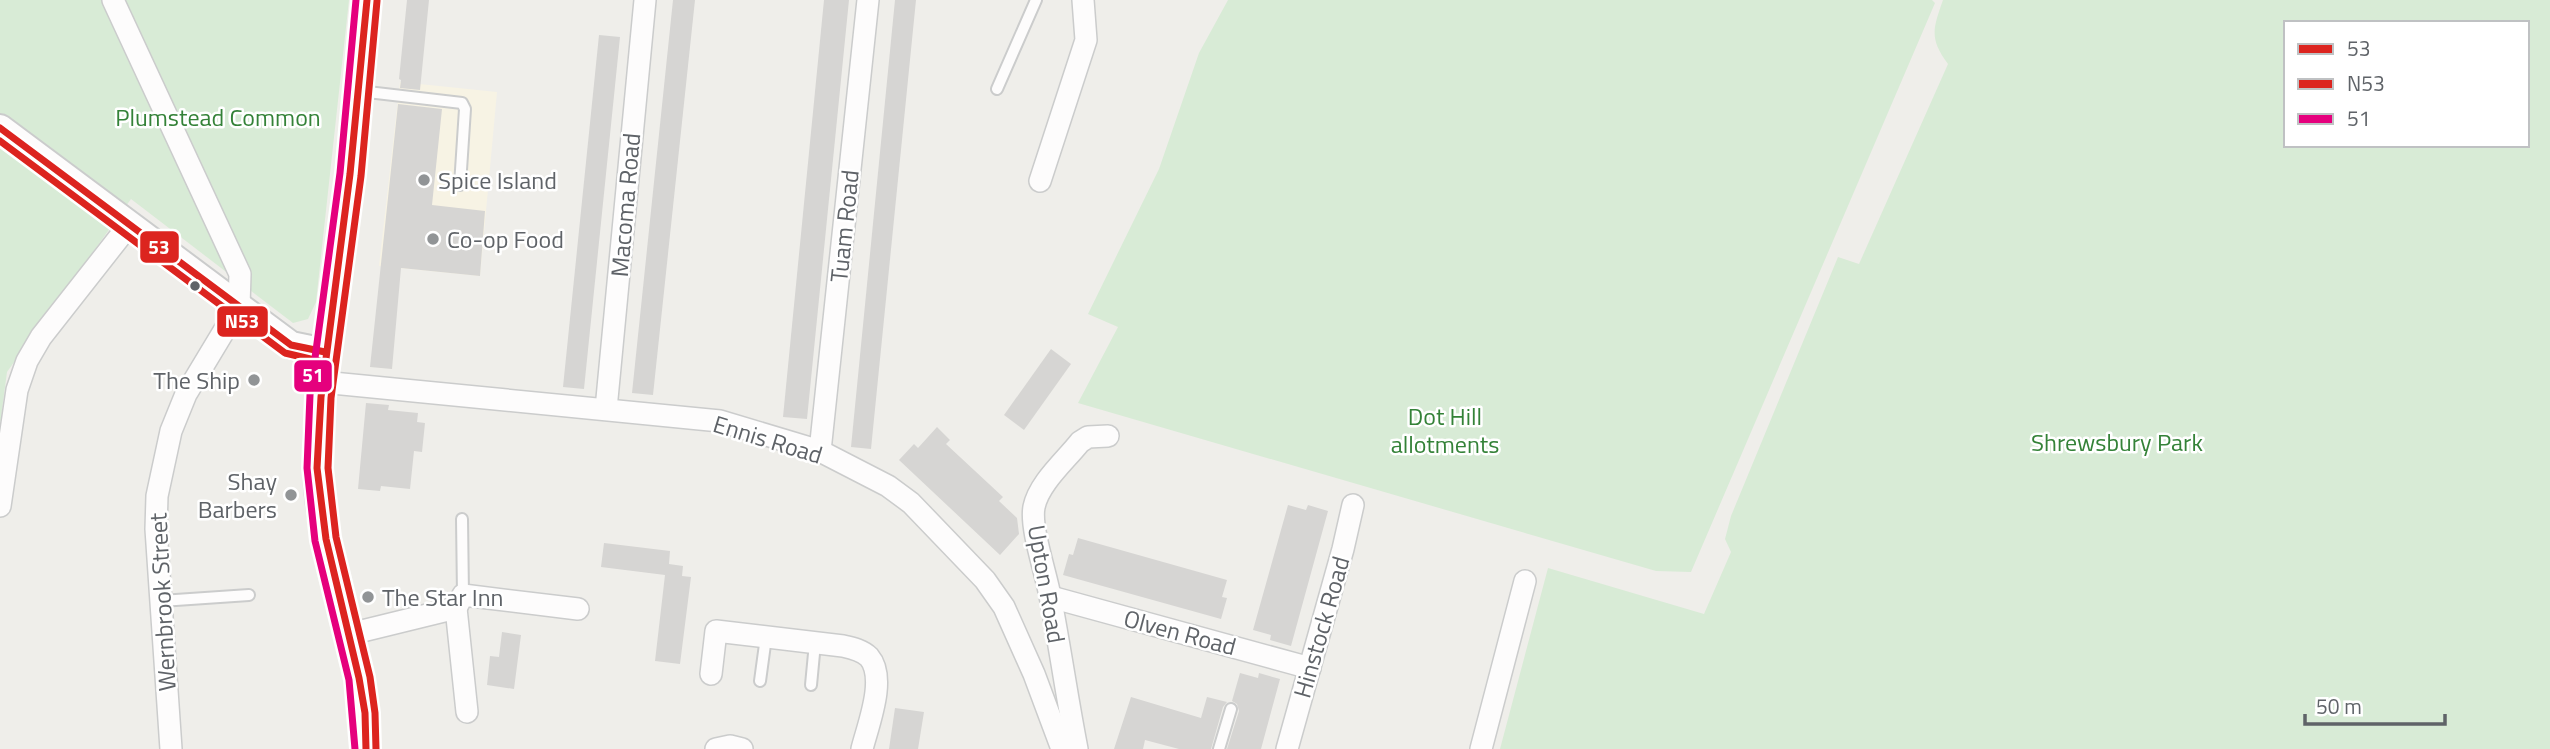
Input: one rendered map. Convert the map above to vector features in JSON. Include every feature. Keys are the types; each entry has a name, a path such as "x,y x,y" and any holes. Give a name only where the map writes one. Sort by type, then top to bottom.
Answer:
{"street":[{"path":"113,0 240,274 239,306"},
{"path":"366,749 363,705 350,634 323,531 318,448 322,382 345,216 367,0"},
{"name":"Macoma Road","path":"606,409 645,0"},
{"name":"Tuam Road","path":"820,452 868,0"},
{"path":"1040,181 1086,40 1083,0"},
{"path":"0,128 291,345 326,352"},
{"path":"0,506 17,390 27,361 41,337 129,225"},
{"name":"Wernbrook Street","path":"171,749 156,529 157,496 171,430 186,394 239,306"},
{"name":"Ennis Road","path":"322,382 720,421 820,452 888,486 911,503 985,580 1004,607 1034,674 1062,749"},
{"name":"Upton Road","path":"1077,749 1034,508 1040,491 1080,442 1098,437"},
{"name":"Hinstock Road","path":"1287,749 1353,505"},
{"path":"1481,749 1525,581"},
{"name":"Olven Road","path":"1051,597 1310,668"},
{"path":"350,634 460,601 578,609"},
{"path":"460,601 467,712"},
{"path":"711,674 716,631 859,650 869,658 876,670 877,689 862,749"},
{"path":"716,749 730,746 742,749"}],"lane":[{"path":"997,89 1036,0"},
{"path":"359,91 462,103 465,109 460,185"},
{"path":"460,601 462,519"},
{"path":"160,601 249,595"},
{"path":"760,681 766,637"},
{"path":"811,685 815,643"},
{"path":"1219,749 1231,709"}],"shaded area":[{"path":"400,82 497,92 480,276 379,266"}],"green space":[{"name":"Plumstead Common","path":"0,0 349,0 316,302 308,319 293,323 131,199 7,372 0,425"},
{"name":"Dot Hill allotments","path":"1228,0 1932,0 1935,3 1691,572 1656,571 1078,403 1118,327 1088,314 1159,169 1199,53"},
{"name":"Shrewsbury Park","path":"1943,0 2550,0 2550,749 1500,749 1548,568 1704,614 1731,552 1725,539 1731,516 1838,257 1859,264 1948,64 1935,40 1935,26"}],"building":[{"path":"407,0 429,0 420,90 400,88"},
{"path":"673,0 695,0 653,395 632,393"},
{"path":"824,0 849,0 807,419 783,417"},
{"path":"895,0 916,0 871,449 851,447"},
{"path":"599,35 620,37 584,389 563,387"},
{"path":"398,104 442,109 432,205 485,211 480,276 401,268 392,369 370,367"},
{"path":"1051,349 1071,364 1024,430 1004,415"},
{"path":"366,403 389,405 388,410 418,413 417,422 425,423 422,452 414,451 410,489 381,486 380,491 358,489"},
{"path":"937,427 950,440 946,444 1003,497 999,501 1017,518 1019,534 1000,555 899,460 914,444 918,448"},
{"path":"1288,505 1306,510 1308,505 1328,511 1291,646 1270,640 1271,635 1253,630"},
{"path":"1078,538 1227,580 1222,597 1227,598 1221,619 1063,575 1069,554 1073,555"},
{"path":"604,543 670,551 669,564 683,566 682,576 691,577 680,664 655,661 665,575 601,567"},
{"path":"502,632 521,635 514,689 487,685 490,656 499,657"},
{"path":"1240,673 1258,678 1259,673 1280,679 1261,749 1227,749 1239,711 1237,704 1232,701"},
{"path":"1131,697 1201,718 1207,697 1227,702 1223,707 1211,749 1179,749 1145,740 1143,749 1114,749"},
{"path":"895,708 924,712 918,749 889,749"}],"transit line":[{"name":"51","path":"355,749 349,680 315,541 307,468 310,395 340,173 356,0"},
{"name":"53","path":"366,749 365,713 359,678 326,539 317,468 321,397 350,174 367,0"},
{"name":"N53","path":"376,749 370,677 336,537 328,468 331,398 361,176 377,1"},
{"name":"53","path":"0,128 291,345 325,352"},
{"name":"N53","path":"0,141 285,353 323,362"}],"place":[{"name":"Spice Island","path":"424,180"},
{"name":"Co-op Food","path":"433,239"},
{"name":"The Ship","path":"254,380"},
{"name":"Shay Barbers","path":"291,495"},
{"name":"The Star Inn","path":"368,597"}]}
